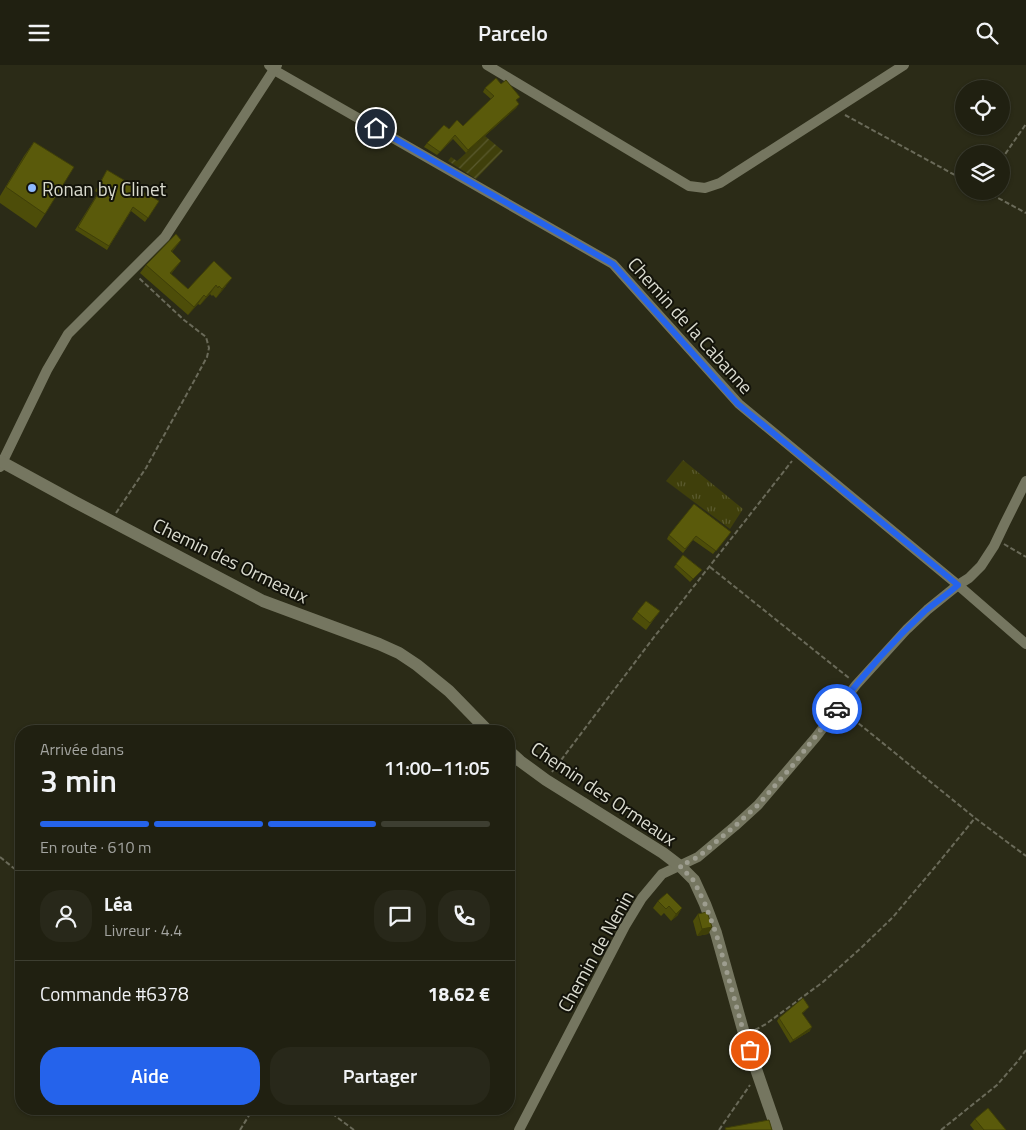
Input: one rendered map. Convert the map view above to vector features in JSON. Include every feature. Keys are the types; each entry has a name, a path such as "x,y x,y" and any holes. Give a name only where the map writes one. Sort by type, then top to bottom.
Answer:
{"street":[{"path":"487,65 689,186 705,188 720,183 904,65"},
{"path":"1,463 57,350 68,334 165,237 274,67"},
{"name":"Chemin de la Cabanne","path":"274,67 613,264 738,404 958,585 1026,644"},
{"name":"Chemin des Ormeaux","path":"1,463 263,601 399,653 449,691 482,725"},
{"name":"Chemin de Nenin","path":"519,1130 625,926 642,898 662,874 698,857 758,805 793,765 856,685 907,629 926,610 969,578 981,565 997,540 1026,481"},
{"name":"Chemin des Ormeaux","path":"515,756 546,780 663,853 680,866 694,881 716,933 745,1037 777,1130"}],"path":[{"path":"834,109 955,175"},
{"path":"1010,147 1026,124"},
{"path":"1002,200 1026,213"},
{"path":"111,521 150,459 207,357 209,347 206,337 184,320 131,271"},
{"path":"546,780 650,641 799,453"},
{"path":"997,540 1026,557"},
{"path":"710,566 856,685"},
{"path":"839,707 975,818 1026,856"},
{"path":"745,1037 823,982 862,947 893,917 975,818"},
{"path":"0,857 15,869"},
{"path":"941,1130 997,1085 1026,1050"},
{"path":"719,1130 750,1084 760,1077"},
{"path":"240,1130 249,1115"},
{"path":"334,1115 354,1130"}],"green space":[{"path":"485,136 503,151 476,179 448,161 451,157 457,161"},
{"path":"683,460 743,509 730,529 666,481"}],"building":[{"path":"496,78 501,84 506,80 520,97 516,100 519,104 468,150 455,135 440,152 427,143 444,125 449,129 457,120 463,126 494,96 485,88"},
{"name":"Ronan by Clinet","path":"34,142 74,167 45,214 6,187"},
{"path":"107,170 159,201 148,218 133,207 109,246 78,227 101,189 98,187"},
{"path":"176,234 181,240 171,251 181,261 170,273 188,289 214,261 232,278 222,289 216,285 194,307 146,265"},
{"path":"694,504 731,532 716,551 696,536 685,549 669,535"},
{"path":"683,555 702,570 693,579 676,564"},
{"path":"646,601 660,611 650,623 637,612"},
{"path":"667,893 682,908 676,914 669,906 666,909 658,901"},
{"path":"707,912 712,927 702,929 698,914"},
{"path":"803,998 809,1007 802,1013 812,1027 793,1040 779,1018"},
{"path":"988,1108 1006,1130 984,1130 975,1119"},
{"path":"769,1120 772,1130 726,1130 725,1128"}],"way so far":[{"path":"750,1050 716,933 705,904 694,881 680,866 698,857 758,805 793,765 837,709"}],"place":[{"name":"Ronan by Clinet","path":"32,188"}],"route":[{"path":"376,128 613,264 738,404 958,585 926,610 907,629 856,685 837,709"}]}
